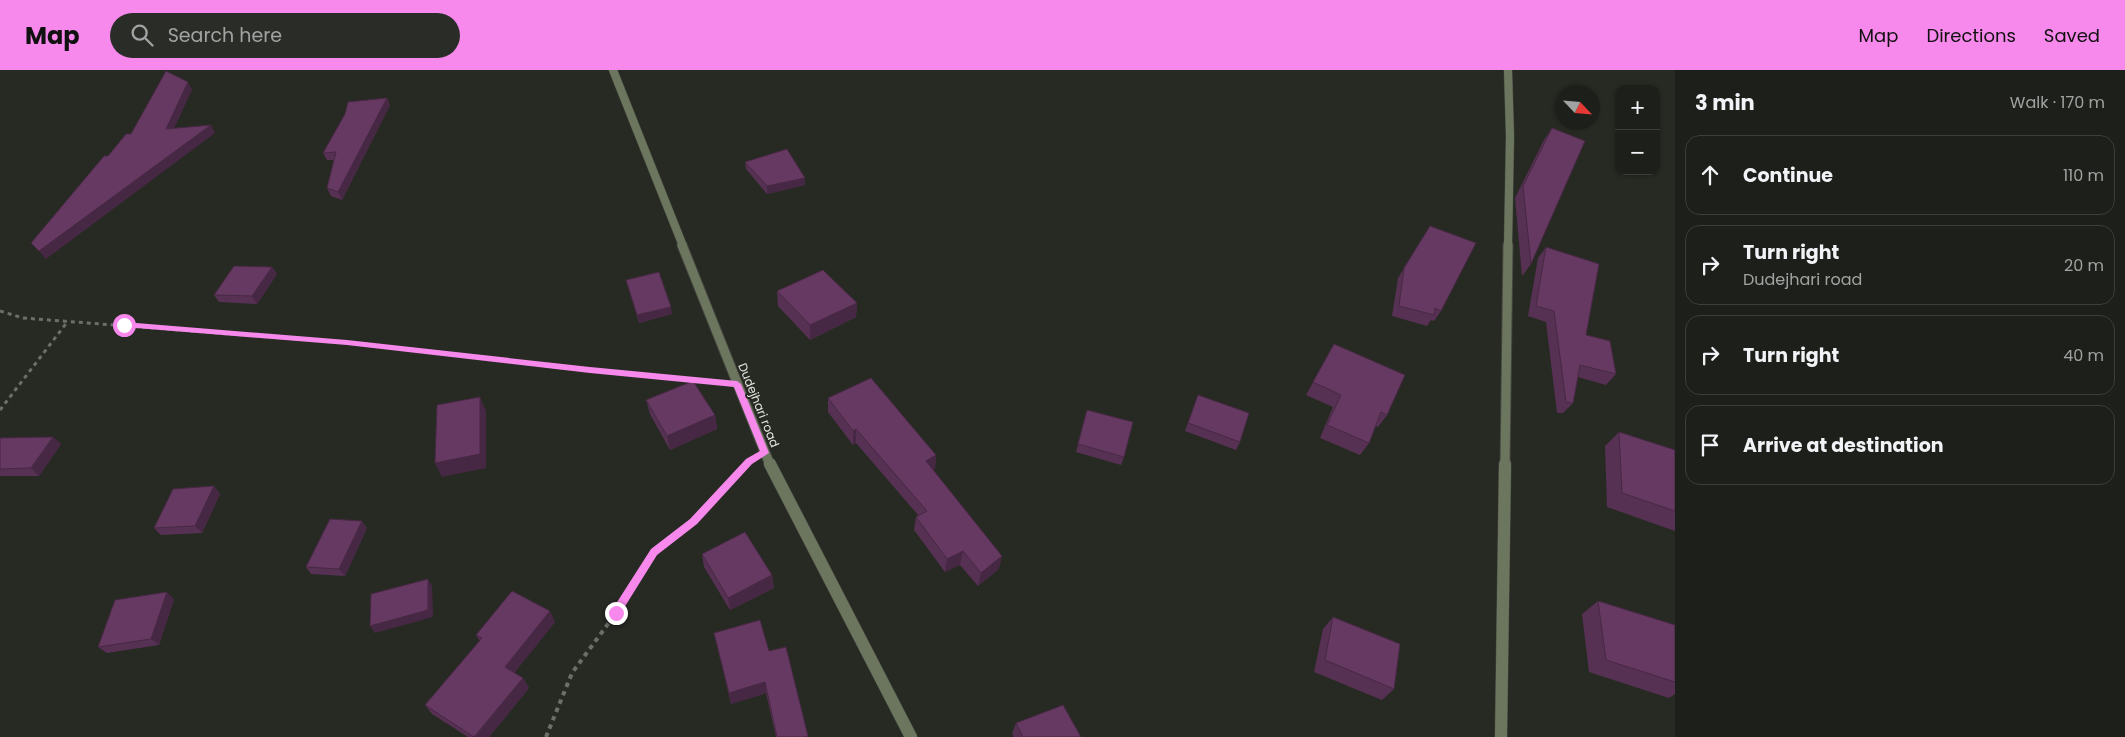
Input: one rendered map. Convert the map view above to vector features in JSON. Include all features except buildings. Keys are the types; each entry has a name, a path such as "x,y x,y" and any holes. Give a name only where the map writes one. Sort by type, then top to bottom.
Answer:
{"street":[{"name":"Dudejhari road","path":"613,70 764,453 911,737"},
{"path":"1501,737 1510,136 1508,70"}],"path":[{"path":"0,310 23,318 347,342 590,370 737,384"},
{"path":"0,410 68,321"},
{"path":"546,737 572,674 616,613 654,552 693,521 749,461 764,453"}],"route":[{"path":"124,325 347,342 590,370 737,384 764,453 749,461 726,489 693,521 654,552 616,613"}]}
